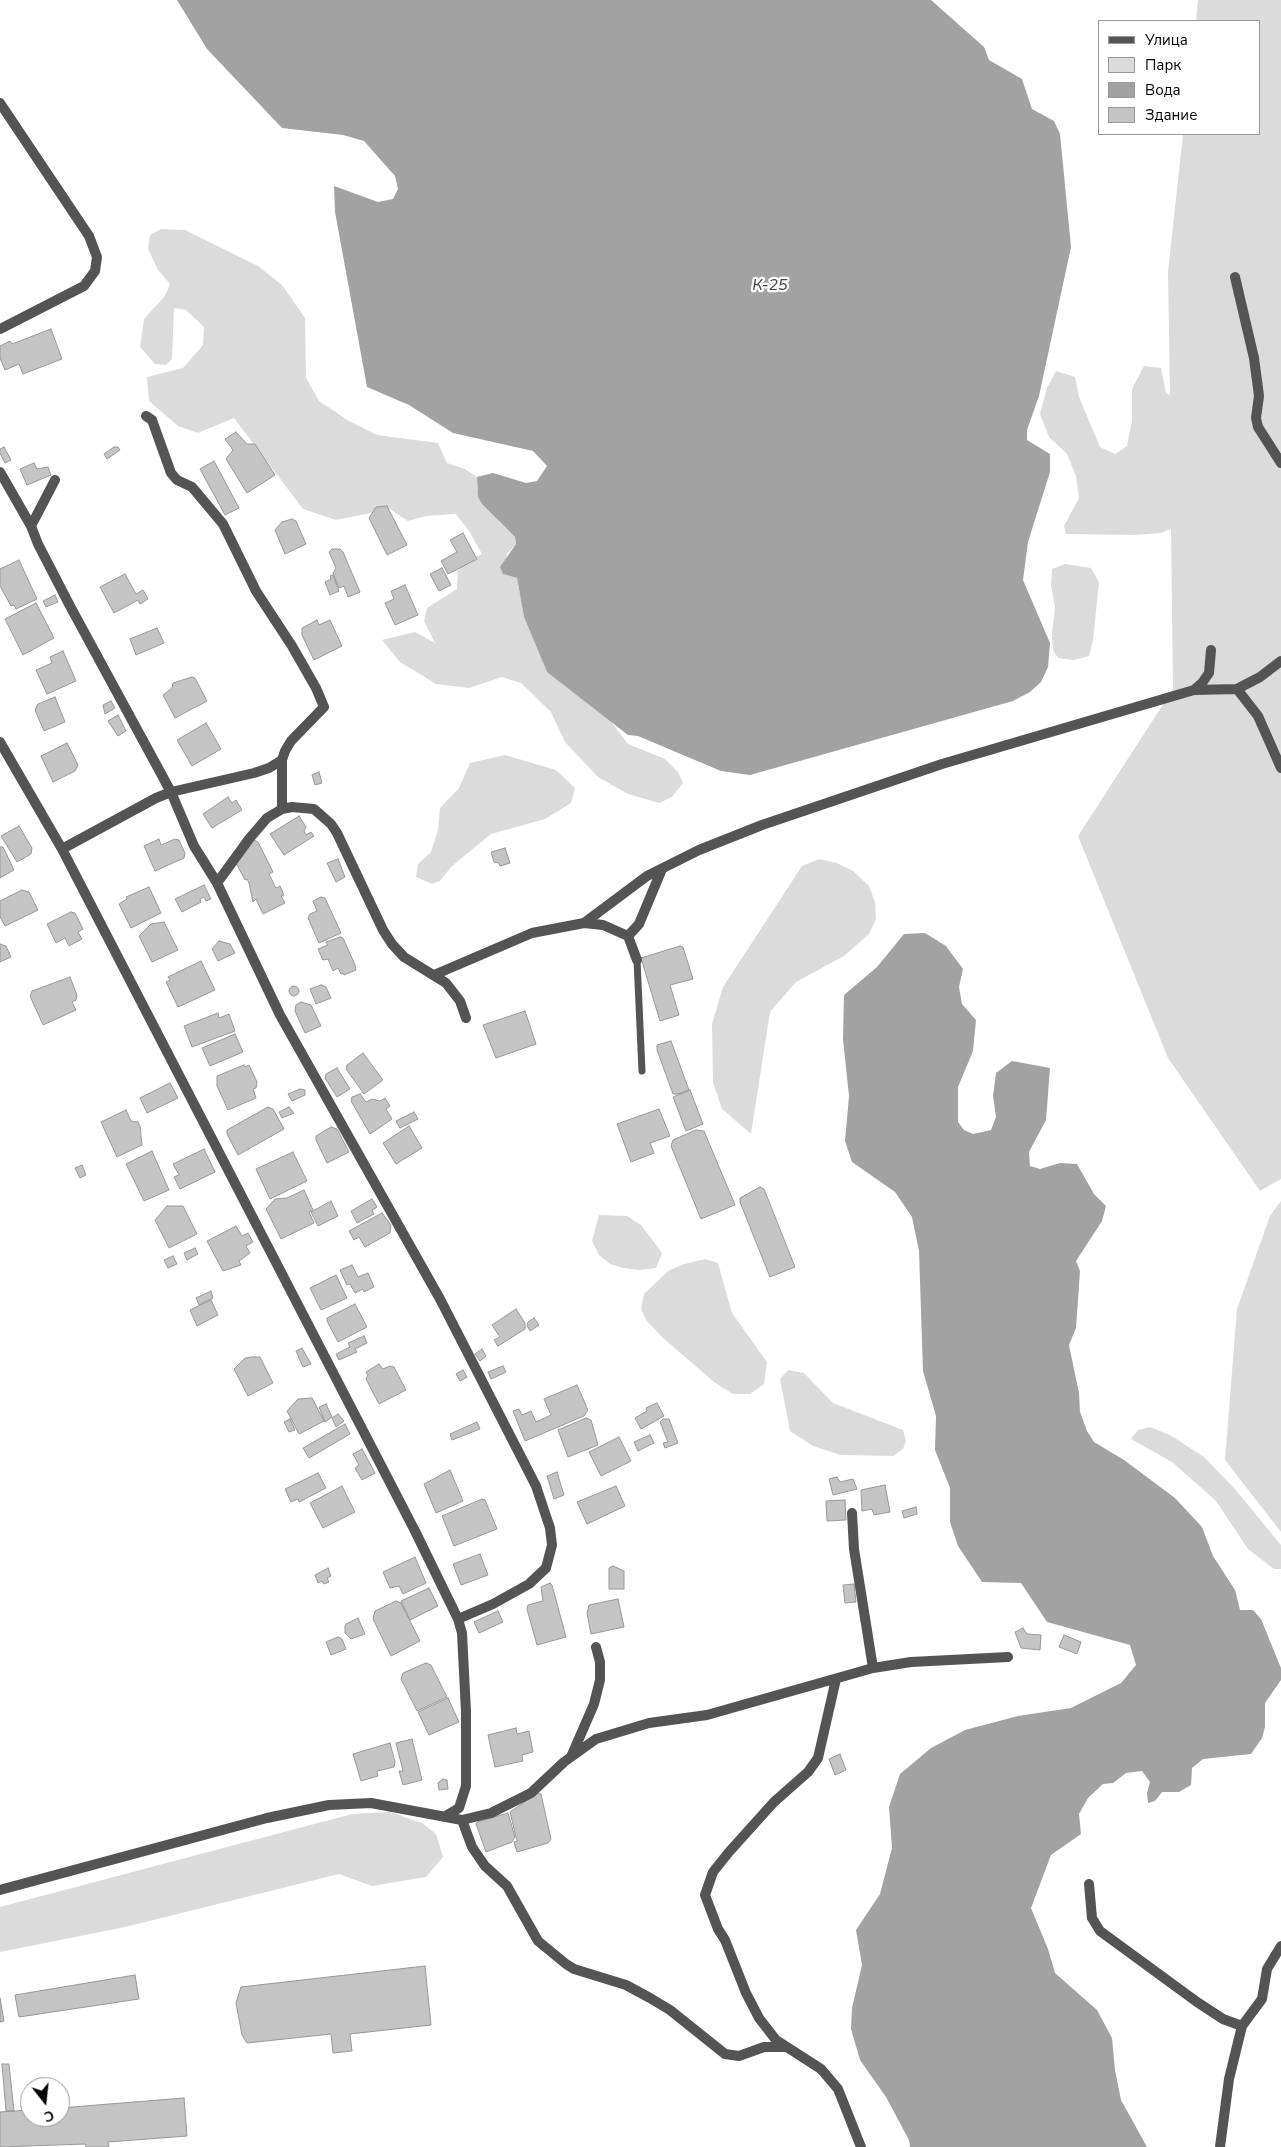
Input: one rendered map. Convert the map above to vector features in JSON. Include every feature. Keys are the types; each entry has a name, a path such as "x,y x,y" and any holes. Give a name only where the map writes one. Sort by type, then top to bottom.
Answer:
{"street":[{"path":"0,103 89,236 97,257 95,271 84,286 0,329"},
{"path":"1235,277 1254,358 1259,396 1256,418 1258,427 1281,463"},
{"path":"146,416 152,420 171,473 177,480 192,487 223,524 256,591 292,646 316,688 324,707 291,741 282,760 282,808"},
{"path":"0,472 31,526 38,544 70,606 171,792 194,846 217,883 280,1015 440,1299 536,1486 550,1528 552,1545 546,1568 530,1584 493,1604 458,1619"},
{"path":"31,526 55,480"},
{"path":"1194,690 1202,684 1209,674 1211,650"},
{"path":"584,923 603,911 646,876 699,850 838,798 1033,736 1194,690 1237,689 1260,677 1281,660"},
{"path":"1237,689 1258,716 1281,768"},
{"path":"0,742 62,849 415,1531 458,1619 462,1633 466,1712 466,1786 459,1808 444,1818"},
{"path":"62,849 171,792 269,768 282,760"},
{"path":"217,883 267,818 282,808 302,806 314,809 331,824 383,930 392,944 404,957 446,983 460,1001 466,1018"},
{"path":"628,936 639,924 662,869"},
{"path":"434,975 532,933 584,923 603,925 628,936 637,960"},
{"path":"852,1513 854,1549 873,1668"},
{"path":"571,1758 594,1704 600,1680 600,1662 596,1647"},
{"path":"0,1890 267,1818 329,1805 371,1803 462,1820 491,1813 531,1793 596,1739 649,1723 707,1715 873,1668 911,1662 1008,1657"},
{"path":"836,1679 818,1758 808,1772 774,1802 729,1852 713,1872 705,1895 718,1929 737,1966 746,1993 767,2029 785,2047 801,2054 821,2069 838,2089 861,2147"},
{"path":"462,1820 472,1847 485,1866 507,1886 538,1941 566,1964 574,1969 626,1985 650,1998 670,2010 724,2054 739,2056 764,2047 785,2047"},
{"path":"1089,1884 1092,1918 1100,1932 1223,2019 1242,2026"},
{"path":"1220,2147 1229,2079 1242,2026 1262,1999 1267,1969 1281,1946"},
{"path":"764,2047 769,2037 767,2029"}],"lane":[{"path":"637,960 642,1071"}],"green space":[{"path":"1198,0 1281,0 1281,1179 1260,1191 1168,1058 1078,836 1173,689 1171,529 1161,533 1134,535 1066,534 1064,526 1079,498 1076,476 1067,454 1049,437 1040,414 1047,388 1056,371 1075,377 1079,397 1100,447 1115,454 1127,446 1132,421 1132,389 1144,366 1161,368 1166,393 1170,395 1168,272 1183,135 1261,135 1261,20 1196,20"},
{"path":"161,229 185,230 258,266 282,285 305,318 306,378 319,401 349,421 377,435 438,443 447,463 465,469 477,477 477,489 500,523 515,537 516,544 507,554 503,574 517,578 524,617 547,672 609,719 628,744 665,759 678,772 683,783 672,797 659,803 628,794 598,777 565,742 551,712 521,683 502,677 469,688 436,684 400,662 382,640 415,632 435,643 424,621 427,608 457,589 458,565 482,554 469,531 456,514 426,516 408,521 390,509 336,520 303,509 234,418 198,433 178,426 149,401 147,377 183,368 203,345 204,327 186,310 174,308 172,359 166,365 155,364 140,347 144,319 165,296 170,284 158,270 148,249 150,235"},
{"path":"1065,564 1091,568 1099,582 1093,640 1089,656 1074,660 1058,658 1053,650 1052,633 1055,607 1051,586 1052,569"},
{"path":"505,755 556,770 575,788 571,803 545,819 491,834 451,867 440,881 432,884 416,877 418,864 431,852 438,830 440,808 459,788 470,763"},
{"path":"819,859 837,863 853,871 869,886 875,902 876,919 869,934 844,956 796,982 770,1012 751,1134 722,1109 713,1082 712,1024 723,987 802,866"},
{"path":"1281,1201 1281,1532 1225,1460 1237,1309 1270,1216"},
{"path":"599,1215 627,1216 641,1225 662,1253 656,1268 639,1270 623,1268 610,1264 599,1255 592,1241"},
{"path":"705,1259 718,1263 732,1313 767,1362 764,1384 750,1394 733,1394 714,1382 663,1338 646,1320 641,1309 644,1294 668,1271 684,1264"},
{"path":"788,1370 804,1373 833,1403 903,1430 906,1441 903,1449 893,1456 841,1455 813,1446 790,1431 780,1379"},
{"path":"1150,1427 1170,1435 1204,1457 1234,1488 1281,1545 1281,1569 1274,1569 1248,1549 1216,1501 1172,1462 1131,1439 1138,1430"},
{"path":"390,1812 422,1823 436,1834 443,1857 426,1877 372,1886 339,1874 125,1927 0,1952 0,1907 352,1814"}],"water":[{"name":"К-25","path":"177,0 931,0 984,47 989,60 1022,79 1032,109 1054,121 1060,134 1071,247 1039,396 1027,430 1027,440 1050,454 1050,472 1028,542 1023,580 1050,643 1048,667 1041,682 1030,692 1013,701 750,775 721,771 638,736 628,735 547,672 524,617 517,578 503,574 500,567 516,544 515,537 482,504 478,497 477,477 493,473 526,483 537,481 547,466 533,451 453,433 409,405 367,387 335,212 334,186 378,202 393,199 398,189 395,176 364,141 343,135 282,128 207,49"},
{"path":"925,933 946,946 963,969 959,987 962,1004 976,1020 973,1051 958,1087 958,1122 964,1130 973,1134 991,1130 996,1117 993,1096 996,1073 1012,1061 1050,1068 1046,1120 1029,1152 1030,1166 1040,1169 1060,1163 1077,1164 1094,1194 1106,1206 1102,1221 1076,1261 1080,1271 1076,1328 1069,1345 1079,1393 1080,1412 1087,1431 1094,1442 1124,1460 1175,1498 1202,1527 1213,1556 1235,1590 1240,1610 1253,1610 1261,1619 1281,1668 1281,1680 1265,1703 1265,1727 1262,1738 1251,1754 1203,1759 1192,1768 1191,1785 1179,1792 1162,1792 1155,1801 1148,1803 1147,1793 1150,1782 1142,1771 1126,1773 1113,1783 1103,1784 1088,1798 1079,1814 1081,1834 1051,1855 1031,1908 1048,1949 1055,1973 1097,2010 1112,2038 1115,2070 1121,2100 1147,2147 910,2147 909,2140 886,2097 860,2060 851,2029 852,2008 862,1965 856,1930 880,1894 892,1848 889,1807 900,1774 931,1748 965,1730 1018,1716 1071,1708 1121,1683 1136,1665 1130,1645 1047,1622 1021,1583 982,1582 958,1546 950,1522 950,1488 935,1450 936,1416 923,1371 919,1251 912,1217 895,1192 852,1162 845,1141 849,1096 843,1039 844,995 877,967 904,934"}],"building":[{"path":"51,329 62,359 23,374 19,364 5,370 0,358 0,346 10,341 12,344"},
{"path":"236,432 247,444 255,444 275,475 247,493 226,459 233,450 225,439"},
{"path":"4,447 11,460 5,463 0,453 0,449"},
{"path":"114,447 118,447 120,450 107,459 104,454"},
{"path":"214,461 239,508 225,515 200,469"},
{"path":"34,463 37,469 48,467 51,475 27,485 20,469"},
{"path":"387,506 407,545 387,555 369,518 376,507"},
{"path":"292,519 296,521 306,544 285,554 275,530 282,522"},
{"path":"463,533 477,559 448,574 441,561 457,552 450,540"},
{"path":"332,549 340,549 343,552 360,592 348,597 344,586 339,588 333,573 336,568 329,552"},
{"path":"19,560 37,599 16,609 14,605 11,606 0,586 0,569"},
{"path":"442,568 451,585 439,591 430,574"},
{"path":"125,574 136,594 143,590 148,599 140,604 138,600 114,613 100,587"},
{"path":"333,575 339,591 330,595 325,582 331,579 330,576"},
{"path":"405,585 418,615 395,625 385,603 394,599 391,591"},
{"path":"55,595 58,602 46,607 43,601"},
{"path":"36,603 54,638 23,655 5,619"},
{"path":"317,620 319,625 330,620 342,646 314,660 302,635 302,628"},
{"path":"157,628 164,643 136,655 130,639"},
{"path":"63,651 76,681 47,694 36,670 52,663 50,657"},
{"path":"192,677 195,678 207,701 175,718 163,695 172,688 173,683"},
{"path":"55,697 65,722 44,731 35,710 38,704"},
{"path":"111,701 115,708 105,714 103,705"},
{"path":"118,715 126,731 118,736 108,721"},
{"path":"206,723 221,749 192,766 177,740"},
{"path":"67,743 78,765 75,771 53,782 41,756"},
{"path":"319,772 322,783 315,785 312,775"},
{"path":"228,797 232,803 236,800 242,810 212,828 203,814"},
{"path":"299,816 306,827 304,831 306,835 311,832 314,836 284,855 270,834"},
{"path":"19,826 32,848 31,854 17,862 1,836"},
{"path":"159,839 161,845 175,839 179,840 185,853 184,858 155,871 144,846"},
{"path":"254,840 258,842 273,872 269,874 276,888 280,886 284,895 281,896 285,903 263,914 256,899 253,902 249,883 247,879 245,880 236,863"},
{"path":"0,847 3,847 14,870 0,878"},
{"path":"505,848 510,863 500,866 499,863 494,862 491,852"},
{"path":"338,859 345,877 336,882 327,863"},
{"path":"204,885 211,899 206,901 204,897 200,899 201,902 182,912 175,899"},
{"path":"149,887 161,913 131,928 119,904 127,899 126,897"},
{"path":"22,890 29,892 38,910 5,926 0,917 0,901"},
{"path":"321,897 325,898 341,933 319,943 308,918 310,914 317,911 313,901"},
{"path":"71,912 75,913 83,929 78,932 82,939 69,946 65,938 56,943 47,924"},
{"path":"164,922 178,950 152,962 139,936 151,924"},
{"path":"340,937 343,938 356,970 344,975 343,973 341,974 338,968 333,971 328,959 323,960 318,949 328,945 326,942"},
{"path":"219,941 230,944 235,953 218,961 212,949"},
{"path":"0,944 6,946 11,957 0,962"},
{"path":"680,946 683,947 693,979 670,985 679,1015 660,1021 641,958"},
{"path":"201,961 215,990 178,1007 166,982 170,980 168,977"},
{"path":"70,977 77,995 76,1000 72,1002 76,1010 43,1025 30,996 32,991"},
{"path":"321,985 326,987 331,998 316,1004 310,989"},
{"path":"292,986 296,986 299,991 298,995 292,996 289,993 289,989"},
{"path":"301,1002 311,1005 321,1026 305,1033 295,1011 296,1005"},
{"path":"525,1011 536,1044 496,1058 483,1025"},
{"path":"218,1013 219,1018 229,1014 235,1031 192,1047 184,1026"},
{"path":"235,1034 243,1052 210,1066 202,1048"},
{"path":"671,1041 689,1090 678,1094 673,1094 657,1050 657,1045"},
{"path":"363,1053 383,1080 364,1094 346,1069 347,1065"},
{"path":"244,1065 245,1067 249,1065 257,1082 256,1088 253,1089 256,1098 228,1110 217,1086 217,1076"},
{"path":"337,1068 350,1089 337,1097 325,1078 326,1074"},
{"path":"170,1083 178,1098 147,1113 140,1098"},
{"path":"300,1089 305,1090 305,1095 292,1101 288,1094"},
{"path":"690,1090 703,1124 686,1131 673,1097"},
{"path":"360,1094 366,1102 372,1099 380,1101 385,1098 390,1106 386,1109 392,1119 370,1134 351,1101 352,1097"},
{"path":"268,1107 273,1109 284,1129 238,1155 227,1134 227,1130"},
{"path":"289,1107 294,1113 282,1118 279,1112"},
{"path":"659,1109 670,1136 650,1143 654,1153 631,1162 617,1124"},
{"path":"126,1110 131,1121 138,1122 140,1126 142,1145 117,1157 101,1122"},
{"path":"414,1112 418,1119 400,1128 396,1121"},
{"path":"409,1126 422,1148 396,1164 383,1143"},
{"path":"331,1127 337,1129 349,1152 327,1163 316,1140 316,1136"},
{"path":"696,1130 704,1131 735,1205 701,1219 671,1146 673,1140"},
{"path":"204,1149 215,1172 180,1189 174,1177 179,1175 173,1164"},
{"path":"152,1151 169,1190 144,1201 126,1164"},
{"path":"293,1152 307,1181 270,1199 256,1169"},
{"path":"82,1165 86,1175 80,1178 75,1168"},
{"path":"760,1187 764,1189 795,1267 770,1277 740,1202 740,1198"},
{"path":"304,1190 313,1210 309,1212 314,1223 281,1239 266,1209 275,1199 287,1198"},
{"path":"372,1199 377,1207 372,1210 374,1214 357,1223 351,1211"},
{"path":"331,1201 338,1216 318,1226 311,1212"},
{"path":"167,1206 183,1206 197,1234 169,1248 155,1220"},
{"path":"382,1213 391,1225 390,1233 365,1247 359,1237 354,1240 349,1231"},
{"path":"236,1226 242,1236 248,1233 253,1242 246,1246 250,1253 239,1261 241,1265 223,1271 207,1241"},
{"path":"195,1248 198,1254 187,1260 184,1253"},
{"path":"173,1256 177,1264 168,1268 164,1260"},
{"path":"352,1265 358,1277 368,1273 374,1287 364,1292 363,1289 355,1293 350,1284 347,1285 340,1270"},
{"path":"336,1275 347,1298 321,1310 310,1288"},
{"path":"211,1291 213,1298 199,1305 196,1298"},
{"path":"211,1300 218,1315 197,1326 190,1310"},
{"path":"355,1304 367,1327 338,1342 327,1318"},
{"path":"516,1309 525,1323 525,1329 498,1346 494,1340 500,1337 492,1325"},
{"path":"534,1318 539,1325 530,1331 527,1325"},
{"path":"364,1336 367,1343 355,1349 357,1352 339,1360 336,1354 350,1347 348,1343"},
{"path":"302,1348 311,1364 303,1367 296,1351"},
{"path":"482,1349 486,1356 480,1361 475,1354"},
{"path":"260,1357 273,1383 248,1396 234,1369 245,1358"},
{"path":"379,1364 383,1369 390,1366 394,1367 406,1390 379,1404 366,1379 368,1375 366,1372"},
{"path":"503,1366 506,1372 491,1379 488,1372"},
{"path":"463,1370 467,1377 460,1381 456,1374"},
{"path":"577,1385 588,1410 584,1416 525,1441 513,1411 519,1409 522,1415 531,1411 536,1422 551,1415 544,1399"},
{"path":"312,1398 324,1421 299,1434 287,1411 298,1399"},
{"path":"657,1403 664,1416 641,1429 635,1418 647,1411 646,1408"},
{"path":"326,1404 332,1417 325,1422 319,1407"},
{"path":"338,1414 344,1421 336,1427 332,1418"},
{"path":"586,1418 591,1420 598,1445 568,1457 558,1430"},
{"path":"290,1419 295,1430 289,1432 284,1422"},
{"path":"663,1419 669,1419 678,1443 665,1448 663,1443 668,1442 660,1422"},
{"path":"477,1422 480,1429 452,1440 450,1434"},
{"path":"345,1424 350,1434 309,1458 303,1448"},
{"path":"650,1435 654,1443 638,1451 634,1442"},
{"path":"619,1437 631,1461 601,1476 589,1452"},
{"path":"362,1449 375,1473 362,1480 355,1468 359,1465 353,1454"},
{"path":"450,1470 463,1501 436,1513 424,1484"},
{"path":"557,1472 564,1495 554,1499 547,1476"},
{"path":"318,1473 326,1488 299,1502 298,1499 291,1502 285,1489"},
{"path":"837,1477 840,1482 853,1479 857,1489 833,1495 829,1479"},
{"path":"885,1485 890,1512 874,1515 872,1509 862,1511 861,1490"},
{"path":"342,1486 355,1512 323,1528 310,1503"},
{"path":"616,1486 625,1506 587,1524 577,1502"},
{"path":"482,1499 485,1500 497,1529 454,1546 442,1516"},
{"path":"845,1500 846,1520 827,1521 826,1501"},
{"path":"916,1507 917,1514 904,1518 902,1511"},
{"path":"480,1554 488,1575 461,1585 453,1564"},
{"path":"415,1557 426,1583 403,1594 399,1586 390,1588 383,1572"},
{"path":"613,1566 624,1571 624,1589 609,1589 609,1568"},
{"path":"328,1568 331,1576 327,1578 329,1582 324,1584 322,1581 318,1583 315,1575"},
{"path":"550,1583 566,1637 537,1645 527,1609 528,1605 543,1601 541,1587"},
{"path":"854,1584 856,1602 845,1603 843,1585"},
{"path":"429,1588 438,1606 410,1620 401,1601"},
{"path":"618,1599 624,1627 591,1634 587,1613 589,1605"},
{"path":"396,1601 401,1603 420,1641 391,1656 373,1619 375,1611"},
{"path":"498,1611 503,1622 479,1633 474,1622"},
{"path":"358,1618 365,1634 351,1639 345,1633 345,1626"},
{"path":"1023,1628 1027,1634 1041,1635 1040,1650 1021,1648 1015,1632"},
{"path":"1064,1635 1081,1642 1077,1654 1059,1647"},
{"path":"338,1637 342,1639 346,1649 331,1655 326,1642"},
{"path":"426,1663 431,1665 447,1697 417,1711 401,1679 403,1673"},
{"path":"448,1698 459,1722 429,1735 418,1712"},
{"path":"516,1728 517,1734 529,1731 533,1752 522,1755 523,1761 495,1767 488,1735"},
{"path":"412,1739 422,1780 403,1785 399,1771 403,1771 396,1743"},
{"path":"390,1743 395,1762 394,1767 377,1771 378,1776 361,1781 353,1754"},
{"path":"840,1754 846,1770 835,1775 829,1759"},
{"path":"443,1779 447,1780 448,1789 439,1790 438,1783"},
{"path":"538,1793 541,1794 551,1839 548,1843 517,1852 514,1842 517,1841 510,1812"},
{"path":"508,1813 515,1837 512,1842 486,1852 476,1824 477,1822"},
{"path":"425,1966 431,2025 350,2034 352,2051 333,2053 331,2034 247,2043 242,2035 236,2003 241,1987"},
{"path":"135,1975 139,1999 19,2017 15,1995"},
{"path":"0,1998 4,2021 0,2022"},
{"path":"2,2064 9,2064 14,2111 6,2111"},
{"path":"184,2098 187,2136 108,2142 109,2147 86,2147 85,2144 0,2147 0,2112 20,2111 20,2127 70,2127 70,2107"}]}
